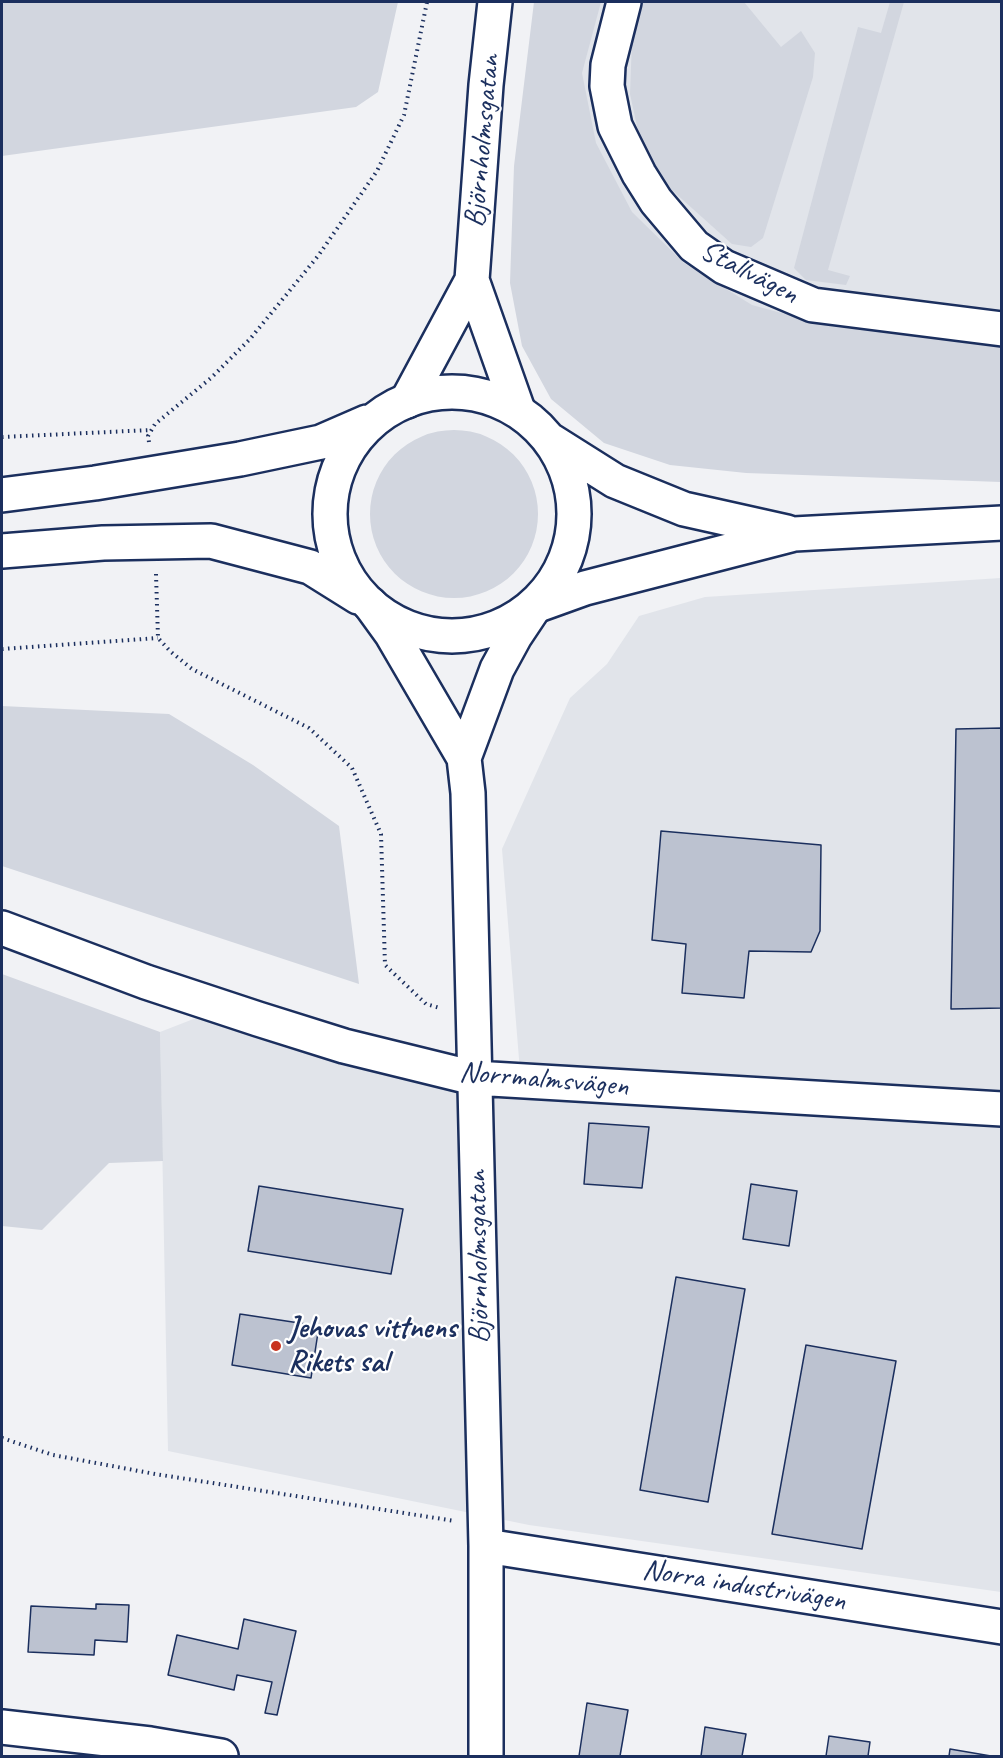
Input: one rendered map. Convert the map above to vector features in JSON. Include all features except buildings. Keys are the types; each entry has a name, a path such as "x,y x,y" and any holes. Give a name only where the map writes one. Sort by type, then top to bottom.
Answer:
{"main road":[{"name":"Björnholmsgatan","path":"495,2 486,84 472,280 518,410"},
{"name":"Stallvägen","path":"624,2 608,65 607,86 612,116 639,174 673,223 694,246 724,267 813,305 1002,329"},
{"name":"Björnholmsgatan","path":"407,401 472,280"},
{"path":"2,495 95,483 240,459 321,442 372,420 407,401 429,394 465,389 491,395 518,410 545,436 578,460 615,482 684,509 794,534"},
{"name":"Björnholmsgatan","path":"372,420 350,447 335,478 328,514 334,546 350,579 392,633 464,758 468,793 486,1536 486,1756"},
{"path":"535,606 554,583 567,553 572,527 571,495 562,462 545,436"},
{"path":"2,551 103,543 211,541 310,567 395,621 424,631 450,636 485,633 512,621 535,606 585,588 794,534 1002,523"},
{"name":"Björnholmsgatan","path":"464,758 497,669 535,606"},
{"name":"Norrmalmsvägen","path":"2,928 147,982 344,1046 474,1078 1002,1109"},
{"name":"Norra industrivägen","path":"486,1536 1002,1627"},
{"path":"2,1727 150,1744 221,1756"}],"path":[{"path":"150,453 148,436 155,424 211,378 250,339 318,256 377,171 404,115 427,2"},
{"path":"2,437 151,430"},
{"path":"156,570 158,638 171,652 192,669 309,728 352,768 381,834 385,966 426,1004 473,1017"},
{"path":"2,649 158,638"},
{"path":"2,1438 53,1455 486,1536"}],"shaded area":[{"path":"2,2 398,2 378,92 356,107 2,156"},
{"path":"534,2 601,2 582,73 596,143 632,212 684,263 752,305 833,327 1001,342 1001,482 746,473 670,465 604,443 551,399 522,346 510,283 514,166"},
{"path":"580,2 1001,2 1001,353 816,336 750,309 681,266 582,161"},
{"path":"643,2 744,2 781,47 801,31 815,53 813,77 763,238 751,247 732,244 664,183 640,140 630,94 632,40"},
{"path":"890,2 904,2 828,270 850,276 846,285 806,280 794,268 858,27 881,33"},
{"path":"454,430 470,431 486,436 514,454 532,482 537,498 537,530 532,546 514,574 486,592 470,597 454,598 438,597 422,592 394,574 376,546 371,530 370,514 371,498 376,482 394,454 422,436 438,431"},
{"path":"1001,578 1001,1592 529,1525 168,1451 160,1032 196,1018 387,1076 522,1096 502,849 570,698 607,664 639,616 705,597"},
{"path":"2,706 169,714 253,765 339,826 359,984 2,866"},
{"path":"2,974 160,1032 163,1161 109,1163 42,1230 2,1226"}],"place":[{"name":"Jehovas vittnens Rikets sal","path":"276,1346"}]}
